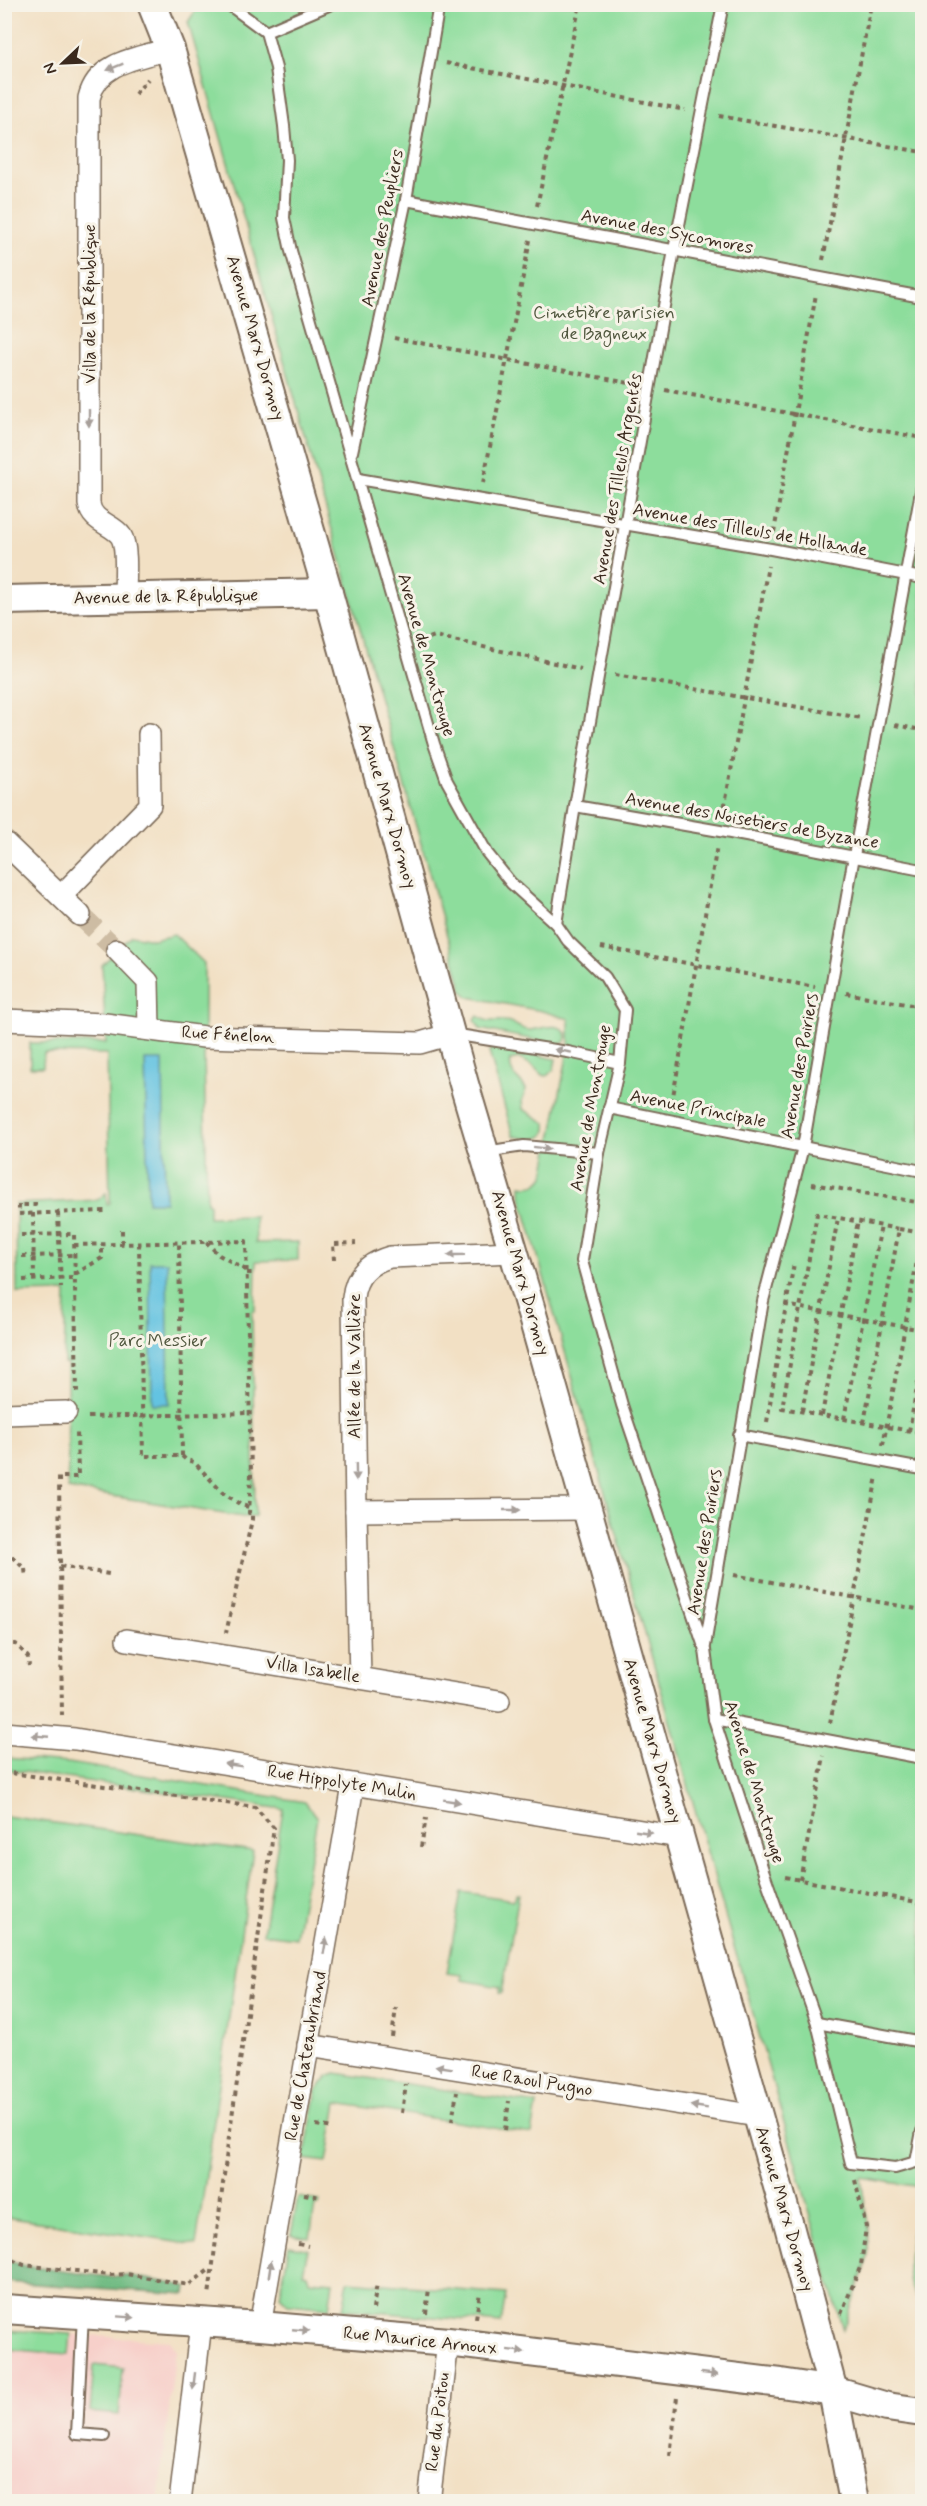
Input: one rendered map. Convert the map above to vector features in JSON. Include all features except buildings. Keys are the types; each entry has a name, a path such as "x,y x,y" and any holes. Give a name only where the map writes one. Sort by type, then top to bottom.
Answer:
{"main road":[{"name":"Avenue Marx Dormoy","path":"152,4 170,49 328,593 680,1837 833,2391 854,2502"},
{"name":"Avenue Marx Dormoy","path":"169,4 170,49"},
{"name":"Avenue de la République","path":"4,600 328,593"},
{"name":"Rue Maurice Arnoux","path":"4,2309 83,2314 205,2310 261,2326 448,2342 781,2383 833,2391 887,2407 922,2412"}],"street":[{"name":"Villa de la République","path":"125,597 124,544 117,532 92,514 89,504 89,98 95,81 105,71 170,49"},
{"path":"61,896 150,805 149,734"},
{"path":"4,842 81,915"},
{"path":"117,950 148,982 149,1029"},
{"name":"Rue Fénelon","path":"4,1020 105,1024 204,1036 420,1043 451,1034"},
{"name":"Allée de la Vallière","path":"360,1678 354,1288 363,1271 371,1264 390,1257 514,1252"},
{"path":"4,1414 73,1420"},
{"path":"356,1511 587,1509"},
{"name":"Villa Isabelle","path":"127,1640 499,1701"},
{"name":"Rue Hippolyte Mulin","path":"4,1733 75,1739 352,1786 680,1837"},
{"name":"Rue de Chateaubriand","path":"261,2326 352,1786"},
{"name":"Rue Raoul Pugno","path":"308,2045 757,2116"},
{"path":"180,2502 205,2310"},
{"name":"Rue du Poitou","path":"429,2502 448,2342"}],"lane":[{"path":"228,4 266,32 331,4"},
{"name":"Avenue des Peupliers","path":"351,456 406,201 439,4"},
{"name":"Avenue des Tilleuls Argentés","path":"556,924 674,250 723,4"},
{"name":"Avenue de Montrouge","path":"266,32 276,68 287,160 284,218 291,251 434,744 447,781 488,853 511,883 556,924 568,941 604,977 625,1010 620,1063 598,1153 582,1261 622,1405 705,1650 714,1719 764,1873 817,2023 851,2163"},
{"name":"Avenue des Sycomores","path":"406,201 922,297"},
{"name":"Avenue des Tilleuls de Hollande","path":"358,478 922,578"},
{"name":"Avenue des Poiriers","path":"705,1650 763,1301 804,1147 830,990 922,486"},
{"name":"Avenue des Noisetiers de Byzance","path":"575,806 922,870"},
{"path":"451,1034 568,1052 620,1063"},
{"name":"Avenue Principale","path":"609,1108 922,1170"},
{"path":"485,1152 524,1146 598,1153"},
{"path":"739,1435 922,1469"},
{"path":"714,1719 922,1758"},
{"path":"817,2023 922,2042"},
{"path":"851,2163 895,2168 916,2162 922,2131"},
{"path":"83,2314 77,2434 104,2436"}],"path":[{"path":"480,500 533,224 580,4"},
{"path":"430,60 701,113 922,152"},
{"path":"135,94 148,79"},
{"path":"406,646 435,636 599,673 922,730"},
{"path":"568,941 922,1007"},
{"path":"808,1184 922,1203"},
{"path":"35,1203 35,1205 19,1205 19,1214 106,1211"},
{"path":"58,1212 61,1287"},
{"path":"33,1213 34,1279"},
{"path":"800,1880 887,1427 922,1234 817,1214 782,1408 802,1411 864,1423 887,1427 909,1431 922,1433"},
{"path":"802,1411 838,1218"},
{"path":"822,1415 858,1221"},
{"path":"844,1419 881,1226"},
{"path":"864,1423 899,1229"},
{"path":"122,1230 122,1244"},
{"path":"21,1235 74,1234 77,1394"},
{"path":"198,1235 199,1242"},
{"path":"74,1245 246,1241 249,1513 254,1513 221,1655"},
{"path":"179,1242 182,1456"},
{"path":"205,1242 219,1255 247,1272 256,1273"},
{"path":"334,1260 333,1244 356,1243"},
{"path":"23,1280 75,1276 102,1258 102,1244"},
{"path":"139,1244 143,1456 182,1456 194,1462 223,1493 241,1505 249,1507"},
{"path":"22,1256 74,1255"},
{"path":"778,1426 766,1424 794,1261"},
{"path":"763,1301 922,1330"},
{"path":"909,1431 922,1361"},
{"path":"62,1716 59,1477 78,1477 73,1420 249,1413"},
{"path":"872,1442 893,1446"},
{"path":"4,1554 9,1554 26,1569 26,1578"},
{"path":"60,1566 109,1574"},
{"path":"717,1572 922,1610"},
{"path":"4,1644 16,1644 28,1657 28,1666"},
{"path":"4,1777 11,1773 255,1807 274,1828 205,2310"},
{"path":"421,1847 426,1816"},
{"path":"764,1873 922,1903"},
{"path":"392,2039 396,2008"},
{"path":"402,2112 406,2083"},
{"path":"452,2121 457,2091"},
{"path":"505,2130 510,2099"},
{"path":"311,2124 333,2128"},
{"path":"839,2317 861,2265 866,2227 851,2163"},
{"path":"4,2257 24,2265 110,2275 126,2274 189,2285 211,2269"},
{"path":"373,2312 377,2283"},
{"path":"426,2317 429,2288"},
{"path":"476,2321 480,2292"},
{"path":"670,2456 678,2390"}],"shaded area":[{"path":"4,2330 169,2341 176,2350 158,2501 5,2501"}],"green space":[{"name":"Cimetière parisien de Bagneux","path":"200,4 922,5 922,2301 914,2292 909,2280 908,2265 909,2248 921,2187 861,2178 868,2225 868,2257 843,2330 521,1197 521,1185 534,1185 544,1176 569,1046 569,1019 542,1011 469,997 463,992 188,22"},
{"name":"Parc Messier","path":"174,934 204,963 209,1217 255,1216 256,1243 298,1242 298,1260 256,1261 255,1311 252,1312 255,1516 243,1517 68,1489 67,1363 64,1363 66,1292 17,1293 16,1204 98,1200 106,1193 107,1204 110,1203 107,1054 44,1053 43,1067 30,1067 30,1043 106,1043 102,965 132,935 153,939"},
{"path":"478,1016 488,1021 508,1021 528,1030 561,1028 566,1040 560,1045 480,1029 475,1020"},
{"path":"496,1046 556,1059 554,1069 547,1076 518,1058 511,1060 513,1073 526,1089 522,1101 523,1109 546,1123 544,1135 540,1138 513,1136 489,1052"},
{"path":"5,1758 69,1763 305,1802 317,1818 296,1938 263,1934 283,1809 10,1770 5,1773"},
{"path":"5,1816 253,1851 196,2245 5,2217"},
{"path":"461,1892 514,1900 516,1894 519,1894 502,1993 499,1993 500,1987 462,1980 462,1975 447,1973"},
{"path":"336,2073 537,2104 532,2134 337,2103 327,2162 304,2159 317,2090 328,2076"},
{"path":"298,2197 320,2201 319,2205 315,2205 310,2238 291,2235"},
{"path":"289,2246 308,2249 303,2273 307,2274 309,2280 333,2282 329,2308 288,2304 280,2296"},
{"path":"4,2259 24,2266 110,2277 126,2275 187,2286 186,2294 5,2282"},
{"path":"348,2281 506,2294 501,2323 343,2309"},
{"path":"4,2330 71,2334 69,2354 5,2349"},
{"path":"94,2365 123,2368 119,2415 90,2412"}],"water":[{"path":"145,1060 163,1060 165,1202 148,1202"},
{"path":"150,1262 167,1262 169,1404 152,1404"}],"tunnel":[{"path":"80,915 117,950"}]}
